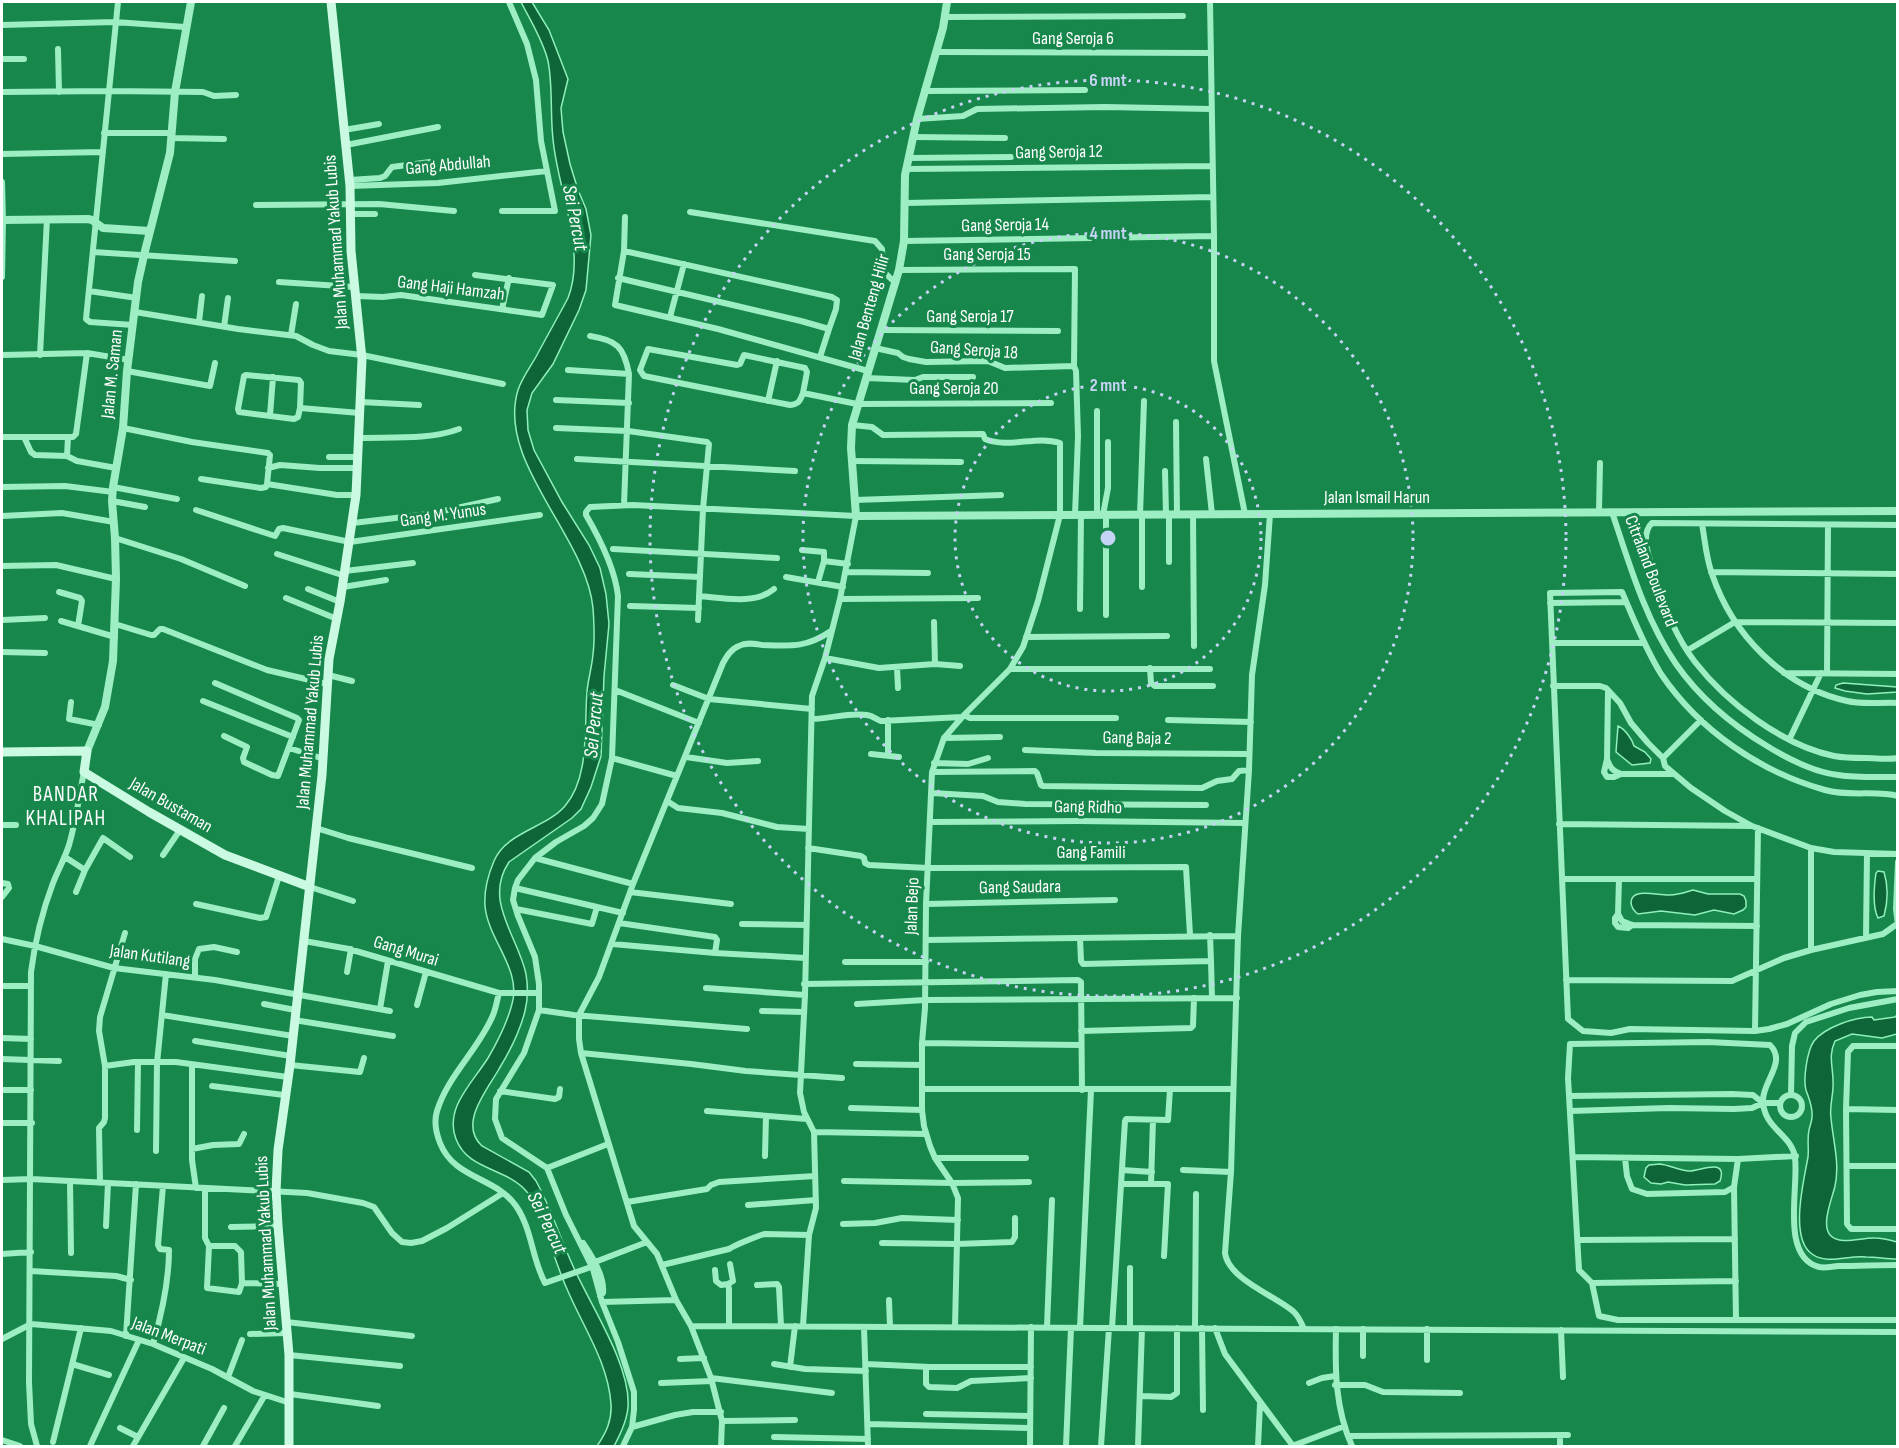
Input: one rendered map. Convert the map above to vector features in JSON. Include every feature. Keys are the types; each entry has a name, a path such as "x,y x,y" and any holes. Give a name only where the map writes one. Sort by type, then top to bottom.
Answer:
{"main road":[{"name":"Jalan Muhammad Yakub Lubis","path":"289,1446 289,1355 276,1191 278,1150 324,759 329,659 353,523 360,438 362,355 351,251 350,183 331,2"},
{"path":"2,752 87,751 84,772"},
{"name":"Jalan Bustaman","path":"84,772 225,855 310,887"}],"street":[{"path":"118,2 86,319 90,322 133,325"},
{"name":"Jalan M. Saman","path":"87,751 105,707 115,637 116,538 112,494 123,428 136,298 144,255 167,171 174,92 191,2"},
{"path":"324,2 331,2"},
{"path":"502,211 555,211 541,141 536,80 527,44 508,2"},
{"name":"Jalan Benteng Hilir","path":"856,516 852,425 899,270 904,241 906,169 924,91 937,52 947,2"},
{"path":"1210,2 1214,236 1213,351 1245,514"},
{"path":"944,17 1183,16"},
{"path":"2,25 115,22 186,27"},
{"path":"58,49 58,92"},
{"name":"Gang Seroja 6","path":"937,52 1210,53"},
{"path":"2,59 24,59"},
{"path":"924,91 1085,90"},
{"path":"2,92 174,92 236,96"},
{"path":"917,119 963,116 976,109 1105,107 1211,109"},
{"path":"344,130 379,123"},
{"path":"345,144 438,128"},
{"path":"104,133 224,139"},
{"path":"913,137 1005,138"},
{"path":"2,154 104,152"},
{"path":"909,158 1011,156"},
{"path":"350,183 380,178 392,167 430,162"},
{"name":"Gang Seroja 12","path":"906,169 1212,166"},
{"name":"Gang Abdullah","path":"350,183 438,183 547,171"},
{"path":"2,182 2,277"},
{"path":"905,203 1213,197"},
{"path":"350,209 379,204 454,211"},
{"path":"256,205 350,209 375,214"},
{"path":"690,212 875,241 882,249 882,267 886,275 896,283"},
{"path":"625,216 624,251 615,305 670,317 820,357 867,374 915,380 923,377 973,377"},
{"path":"39,354 47,219"},
{"path":"2,220 88,219 108,229 150,231"},
{"name":"Gang Seroja 14","path":"904,241 1214,236"},
{"path":"624,251 835,298 836,309 820,357"},
{"path":"93,252 235,261"},
{"path":"670,317 684,264"},
{"name":"Gang Seroja 15","path":"899,270 1075,269 1074,366"},
{"path":"475,275 508,278 502,309"},
{"name":"Gang Haji Hamzah","path":"279,282 383,297 401,295 542,315 553,285 508,278"},
{"path":"618,279 677,291 829,329"},
{"path":"89,291 136,298"},
{"path":"199,321 202,296"},
{"path":"224,327 228,298"},
{"path":"291,335 297,304"},
{"path":"135,312 224,327 291,335 329,351 362,355 503,384"},
{"name":"Gang Seroja 17","path":"881,330 1059,331"},
{"path":"590,336 604,338 615,343 624,354 629,374 624,505"},
{"path":"651,348 737,365 740,364 744,355 777,361 805,368 807,372 801,401 795,405 644,376 640,370 646,350 651,348"},
{"name":"Gang Seroja 18","path":"875,348 926,362 988,362 1005,369 1074,366"},
{"path":"2,437 68,437 76,434 87,354"},
{"path":"2,355 87,354 129,360"},
{"path":"768,401 777,361"},
{"path":"127,372 210,386 215,363"},
{"path":"1074,366 1078,436 1080,609"},
{"path":"568,370 629,374"},
{"path":"244,376 300,381 300,408 296,418 241,412 238,409 244,376"},
{"path":"270,415 273,377"},
{"name":"Gang Seroja 20","path":"803,393 857,404 1052,403"},
{"path":"556,400 629,403"},
{"path":"1142,587 1144,401"},
{"path":"361,402 419,405"},
{"path":"300,408 360,413"},
{"path":"1097,411 1106,615"},
{"path":"1169,561 1176,422"},
{"name":"Jalan Bejo","path":"852,425 872,427 883,435 983,434 985,439 994,442 1037,440 1060,442 1060,515 1038,601 1026,637 1010,669 944,738 932,772 926,904 922,1110 926,1134 935,1158 957,1193 956,1327"},
{"path":"123,428 270,455 266,487 201,479"},
{"path":"556,428 628,431 707,442 710,447 706,466 703,509 698,620"},
{"path":"360,438 429,435 450,433 459,429"},
{"path":"24,437 31,453 35,455 67,456 77,461 116,468"},
{"path":"67,456 68,437"},
{"path":"1102,515 1108,488 1108,442"},
{"path":"329,457 359,457"},
{"path":"577,459 795,471"},
{"path":"1206,459 1212,514"},
{"path":"852,461 961,462"},
{"path":"1599,512 1600,463"},
{"path":"268,468 280,465 358,468"},
{"path":"1165,471 1171,515"},
{"path":"267,484 337,495 356,495"},
{"path":"2,488 64,486 112,494 177,499"},
{"path":"112,494 145,507"},
{"path":"855,500 1001,495"},
{"path":"353,523 429,514 498,499"},
{"path":"623,1446 632,1427 634,1392 601,1299 593,1264 577,1240 547,1168 502,1137 495,1119 496,1099 524,1053 539,1010 535,957 513,900 515,888 518,880 535,858 593,818 602,804 612,758 616,628 619,606 617,582 586,512 590,507 624,505 856,516 843,587 825,657 813,689 801,1102 814,1132 816,1200 815,1216 809,1235 803,1326"},
{"name":"Gang M. Yunus","path":"196,510 273,535 283,528 350,542 540,515"},
{"name":"Jalan Ismail Harun","path":"856,516 1898,511"},
{"name":"Citraland Boulevard","path":"1612,512 1641,596 1656,630 1676,664 1726,718 1751,737 1780,754 1810,767 1837,775 1898,777"},
{"path":"2,516 62,513 114,522"},
{"path":"1193,514 1194,646"},
{"path":"1270,514 1266,585 1253,660 1249,754 1244,771 1238,823 1237,998 1226,1249 1227,1262 1242,1277 1293,1311 1300,1319 1304,1329"},
{"path":"1898,525 1652,523 1648,527 1646,537 1650,561 1661,597 1677,633 1695,661 1725,693 1750,715 1790,738 1830,755 1844,758 1898,758"},
{"path":"1702,524 1711,572 1721,596 1735,621 1764,656 1784,673 1814,690 1853,702 1898,703"},
{"path":"1790,738 1824,673 1828,622 1828,525"},
{"path":"116,538 181,559 245,586"},
{"path":"613,549 777,558"},
{"path":"802,550 824,552 819,582"},
{"path":"277,554 344,578 386,580"},
{"path":"824,561 848,564"},
{"path":"344,578 413,563"},
{"path":"2,566 56,565 116,579"},
{"path":"846,572 928,573"},
{"path":"1711,572 1898,573"},
{"path":"629,574 700,578"},
{"path":"786,577 843,587"},
{"path":"308,589 340,602"},
{"path":"699,596 752,598 764,596 774,589"},
{"path":"59,592 80,598 82,601 78,626"},
{"path":"1898,796 1843,794 1826,790 1790,778 1758,762 1728,743 1701,720 1662,675 1644,643 1622,592 1550,593 1568,1019 1579,1030 1611,1033 1630,1029 1755,1031 1787,1024 1831,1004 1860,995 1898,991"},
{"path":"286,598 337,618"},
{"path":"840,599 978,598"},
{"path":"1550,603 1626,602"},
{"path":"630,606 699,608"},
{"path":"2,620 45,618"},
{"path":"61,621 115,637"},
{"path":"1688,650 1735,621 1898,622"},
{"path":"934,622 935,664"},
{"path":"115,624 151,635 163,629 267,670 328,680 352,681"},
{"path":"721,1446 721,1412 704,1358 662,1265 636,1229 627,1202 581,1053 579,1015 612,944 633,884 723,663 733,649 739,645 799,646 818,640 831,631"},
{"path":"1026,637 1167,636"},
{"path":"1552,643 1644,643"},
{"path":"2,652 45,653"},
{"path":"825,657 879,668 935,664 960,666"},
{"path":"897,668 898,688"},
{"path":"1150,668 1151,683 1155,686 1213,686"},
{"path":"1010,669 1210,669"},
{"path":"1784,673 1898,674"},
{"path":"215,683 299,720 279,775 272,776 244,762 247,747 224,736"},
{"path":"673,685 709,699 812,709"},
{"path":"1553,686 1600,686 1608,690 1620,703 1637,730 1663,758 1665,766 1673,774 1725,811 1755,827 1811,848 1834,852 1898,854"},
{"path":"615,690 699,723"},
{"path":"1608,690 1607,759 1604,772 1607,777 1622,774 1673,774"},
{"path":"71,702 69,719 99,725"},
{"path":"202,702 293,738"},
{"path":"812,718 828,719 858,714 869,715 881,721 963,716 1116,718"},
{"path":"888,720 888,755"},
{"path":"1168,720 1251,722"},
{"path":"1663,758 1701,720"},
{"path":"944,738 1000,737"},
{"path":"289,748 324,759"},
{"name":"Gang Baja 2","path":"1025,750 1249,754"},
{"path":"871,754 899,757"},
{"path":"686,757 727,763 758,761"},
{"path":"612,758 677,776"},
{"path":"934,763 968,764 988,758"},
{"path":"932,772 1035,771 1043,786 1202,788 1217,781 1232,779 1244,771"},
{"path":"37,1446 31,1424 30,1408 31,986 35,946 48,897 72,835 84,772"},
{"path":"932,793 983,796 998,802 1024,804 1206,805"},
{"path":"668,801 678,808 722,813 777,827 809,829"},
{"name":"Gang Ridho","path":"931,822 1238,823"},
{"path":"1559,824 1755,827"},
{"path":"2,825 16,825"},
{"path":"1755,827 1757,879 1755,1031"},
{"path":"316,828 472,868"},
{"path":"163,855 180,830"},
{"path":"76,892 103,838 130,857"},
{"path":"808,848 861,856 869,865 928,868"},
{"path":"1811,848 1811,950"},
{"path":"1866,938 1867,853"},
{"path":"65,857 85,870"},
{"path":"535,858 633,884"},
{"path":"1566,980 1732,981 1784,958 1883,934 1897,925 1898,862"},
{"name":"Gang Famili","path":"928,868 1186,867 1190,935"},
{"path":"196,904 260,918 267,917 279,876"},
{"path":"1562,879 1757,879"},
{"path":"1619,879 1618,914 1615,923 1623,929 1632,925 1757,926"},
{"path":"2,883 8,884 9,888 2,897"},
{"path":"310,887 353,901"},
{"path":"515,888 623,913"},
{"path":"630,892 731,904"},
{"name":"Gang Saudara","path":"926,904 1115,900"},
{"path":"516,909 592,924 597,907"},
{"path":"619,923 715,937 717,940 715,953"},
{"path":"742,924 806,925"},
{"path":"106,1226 99,1128 105,1120 105,1065 99,1024 125,933"},
{"path":"1210,935 1213,966 1212,998"},
{"path":"926,940 1238,936"},
{"path":"1080,938 1083,964 1211,961"},
{"name":"Jalan Kutilang","path":"2,939 114,968 195,977 390,1011"},
{"name":"Gang Murai","path":"304,941 351,949 501,993 537,993"},
{"path":"612,944 805,958"},
{"path":"195,977 195,959 199,949 214,947 237,952"},
{"path":"347,972 351,949"},
{"path":"380,1009 388,961"},
{"path":"845,962 926,962"},
{"path":"417,1005 426,972"},
{"path":"156,1151 157,1063 166,974"},
{"path":"804,984 1078,980 1080,982 1082,1090"},
{"path":"2,986 31,986"},
{"path":"706,988 805,994"},
{"path":"501,993 493,1016 452,1079 437,1111 437,1136 443,1152 474,1177 497,1187 515,1204 523,1218 547,1284 578,1273 593,1264 647,1242"},
{"path":"1081,1031 1189,1029 1193,1026 1194,998"},
{"path":"857,1004 925,1000 1237,998"},
{"path":"1791,1095 1792,1046 1795,1033 1806,1022 1850,1008 1898,999"},
{"path":"264,1004 296,1010"},
{"path":"539,1010 747,1029"},
{"path":"762,1011 804,1012"},
{"path":"162,1015 293,1036"},
{"path":"294,1020 393,1036"},
{"path":"2,1038 31,1039"},
{"path":"195,1041 290,1061 360,1072 364,1058"},
{"path":"1898,1265 1819,1267 1805,1258 1796,1244 1794,1214 1796,1156 1790,1144 1766,1116 1763,1103 1763,1097 1775,1066 1776,1054 1770,1045 1744,1042 1570,1044 1568,1047 1569,1095 1579,1270 1592,1283 1599,1316 1618,1320 1898,1320"},
{"path":"922,1043 1081,1045"},
{"path":"1898,1046 1853,1046 1848,1052 1846,1109 1846,1224 1855,1229 1898,1229"},
{"path":"581,1053 746,1071 842,1078"},
{"path":"2,1059 59,1061"},
{"path":"105,1065 138,1063 192,1065 288,1077"},
{"path":"136,1130 138,1063"},
{"path":"856,1064 922,1065"},
{"path":"192,1065 192,1149 196,1188"},
{"path":"213,1086 285,1095"},
{"path":"500,1091 555,1099 559,1097 560,1089"},
{"path":"922,1089 1233,1089"},
{"path":"1101,1446 1125,1120 1168,1120 1170,1089"},
{"path":"2,1090 31,1090"},
{"path":"1080,1328 1090,1090"},
{"path":"1569,1095 1732,1094 1753,1095 1763,1103"},
{"path":"1791,1095 1801,1104 1796,1117 1784,1114 1780,1109 1780,1103 1791,1095"},
{"path":"1570,1111 1734,1109 1752,1108 1763,1103 1780,1103"},
{"path":"851,1108 922,1110"},
{"path":"1846,1109 1898,1110"},
{"path":"707,1111 807,1119"},
{"path":"765,1156 766,1116"},
{"path":"1151,1184 1154,1120"},
{"path":"2,1123 32,1123"},
{"path":"814,1132 926,1134"},
{"path":"192,1149 239,1144 244,1134"},
{"path":"547,1168 608,1144"},
{"path":"1573,1157 1796,1156"},
{"path":"935,1158 1026,1158"},
{"path":"1625,1158 1627,1176 1632,1189 1647,1194 1725,1192 1734,1187"},
{"path":"1736,1320 1734,1187 1738,1158"},
{"path":"1847,1166 1898,1166"},
{"path":"1122,1170 1152,1172"},
{"path":"1183,1170 1231,1172"},
{"path":"627,1202 706,1189 719,1182 815,1176"},
{"path":"2,1180 31,1179 307,1193 370,1204 378,1211 392,1233 402,1242 411,1244 447,1228 503,1193"},
{"path":"70,1181 71,1253"},
{"path":"844,1181 1029,1182"},
{"path":"126,1336 136,1184"},
{"path":"1122,1184 1168,1184 1164,1256"},
{"path":"153,1344 166,1299 169,1252 167,1249 159,1248 158,1245 163,1186"},
{"path":"205,1188 205,1238 208,1246 207,1288 239,1292 242,1283 241,1252 235,1246 208,1246"},
{"path":"1196,1194 1203,1410"},
{"path":"748,1205 816,1200"},
{"path":"1047,1328 1052,1200"},
{"path":"843,1224 875,1223 902,1218 958,1220"},
{"path":"882,1243 1012,1242 1015,1237 1015,1218"},
{"path":"231,1227 278,1226"},
{"path":"662,1265 728,1250 758,1235 809,1235"},
{"path":"1578,1240 1735,1239"},
{"path":"2,1254 31,1252"},
{"path":"715,1270 718,1284 728,1284 733,1281 730,1264"},
{"path":"1130,1268 1130,1328"},
{"path":"31,1271 116,1276 130,1280"},
{"path":"1592,1283 1736,1281"},
{"path":"242,1283 283,1284"},
{"path":"728,1284 729,1326"},
{"path":"758,1285 777,1284 779,1287 781,1326"},
{"path":"601,1299 676,1300"},
{"path":"889,1300 890,1327"},
{"path":"286,1322 412,1336"},
{"path":"2,1339 31,1324"},
{"name":"Jalan Merpati","path":"31,1324 111,1331 153,1344 265,1395 378,1406"},
{"path":"691,1326 1898,1332"},
{"path":"790,1367 795,1326"},
{"path":"774,1437 868,1443 864,1327"},
{"path":"1030,1446 1031,1327"},
{"path":"53,1442 81,1328"},
{"path":"1066,1446 1071,1328"},
{"path":"1138,1446 1142,1328"},
{"path":"1141,1396 1171,1397 1177,1393 1177,1328"},
{"path":"1215,1328 1223,1350 1292,1446 1345,1426"},
{"path":"1336,1329 1335,1385 1352,1446"},
{"path":"1363,1329 1363,1356"},
{"path":"1426,1329 1427,1360"},
{"path":"1561,1330 1563,1377"},
{"path":"250,1334 287,1333"},
{"path":"90,1446 139,1340"},
{"path":"228,1377 242,1340"},
{"path":"289,1355 400,1366"},
{"path":"133,1446 184,1358"},
{"path":"680,1359 704,1358"},
{"path":"72,1364 109,1376"},
{"path":"774,1364 825,1370 866,1371"},
{"path":"866,1364 926,1367 1030,1367"},
{"path":"926,1367 926,1384 929,1387 957,1388 971,1381 1030,1378"},
{"path":"1310,1383 1335,1376"},
{"path":"661,1383 712,1379 832,1393"},
{"path":"1335,1385 1365,1385 1383,1392 1460,1393"},
{"path":"235,1446 265,1395"},
{"path":"1258,1446 1260,1404"},
{"path":"203,1446 224,1408"},
{"path":"632,1427 675,1415 693,1412 721,1412"},
{"path":"926,1414 1030,1416"},
{"path":"722,1421 795,1420"},
{"path":"868,1424 1030,1428"},
{"path":"120,1428 138,1437"},
{"path":"1560,1435 1560,1446"},
{"path":"1348,1436 1568,1435"},
{"path":"2,1440 20,1446"}],"water":[{"name":"Sei Percut","path":"521,2 532,2 549,30 568,79 561,108 563,132 570,164 586,209 591,235 586,290 553,364 532,393 527,410 528,430 534,450 600,568 609,624 604,676 601,756 591,787 581,809 572,818 509,862 502,876 501,905 526,974 527,1002 514,1041 477,1107 473,1128 475,1137 482,1146 529,1172 536,1181 573,1266 608,1335 623,1373 628,1407 625,1423 614,1446 597,1446 609,1421 611,1404 609,1389 600,1359 573,1303 535,1204 518,1184 469,1157 456,1139 453,1128 457,1106 462,1096 488,1058 502,1032 514,991 509,967 487,919 485,900 488,877 494,861 507,843 557,813 565,806 579,781 594,642 593,608 587,581 575,554 530,472 519,444 515,417 518,390 568,298 573,279 574,260 573,240 553,139 548,61 540,38"},
{"path":"1843,683 1897,687 1897,692 1867,694 1835,688 1836,685"},
{"path":"1618,726 1628,734 1634,746 1645,752 1651,759 1650,763 1632,765 1616,752"},
{"path":"1878,871 1884,872 1887,894 1884,916 1878,918 1874,896"},
{"path":"1693,890 1708,894 1740,894 1744,896 1746,907 1734,914 1714,910 1695,915 1661,911 1638,914 1631,902 1633,897 1641,893 1673,895"},
{"path":"1897,1015 1897,1034 1882,1038 1852,1034 1835,1041 1833,1046 1831,1113 1837,1169 1827,1225 1830,1235 1839,1240 1878,1238 1897,1242 1897,1259 1859,1257 1824,1259 1812,1254 1805,1246 1800,1222 1801,1194 1812,1117 1805,1085 1809,1051 1819,1036 1841,1024 1865,1017 1872,1017 1874,1020"},
{"path":"1660,1164 1689,1171 1717,1167 1720,1169 1720,1181 1715,1184 1685,1185 1668,1182 1651,1183 1644,1177 1646,1168 1649,1165"}],"district":[{"name":"BANDAR KHALIPAH","path":"66,806"}]}
